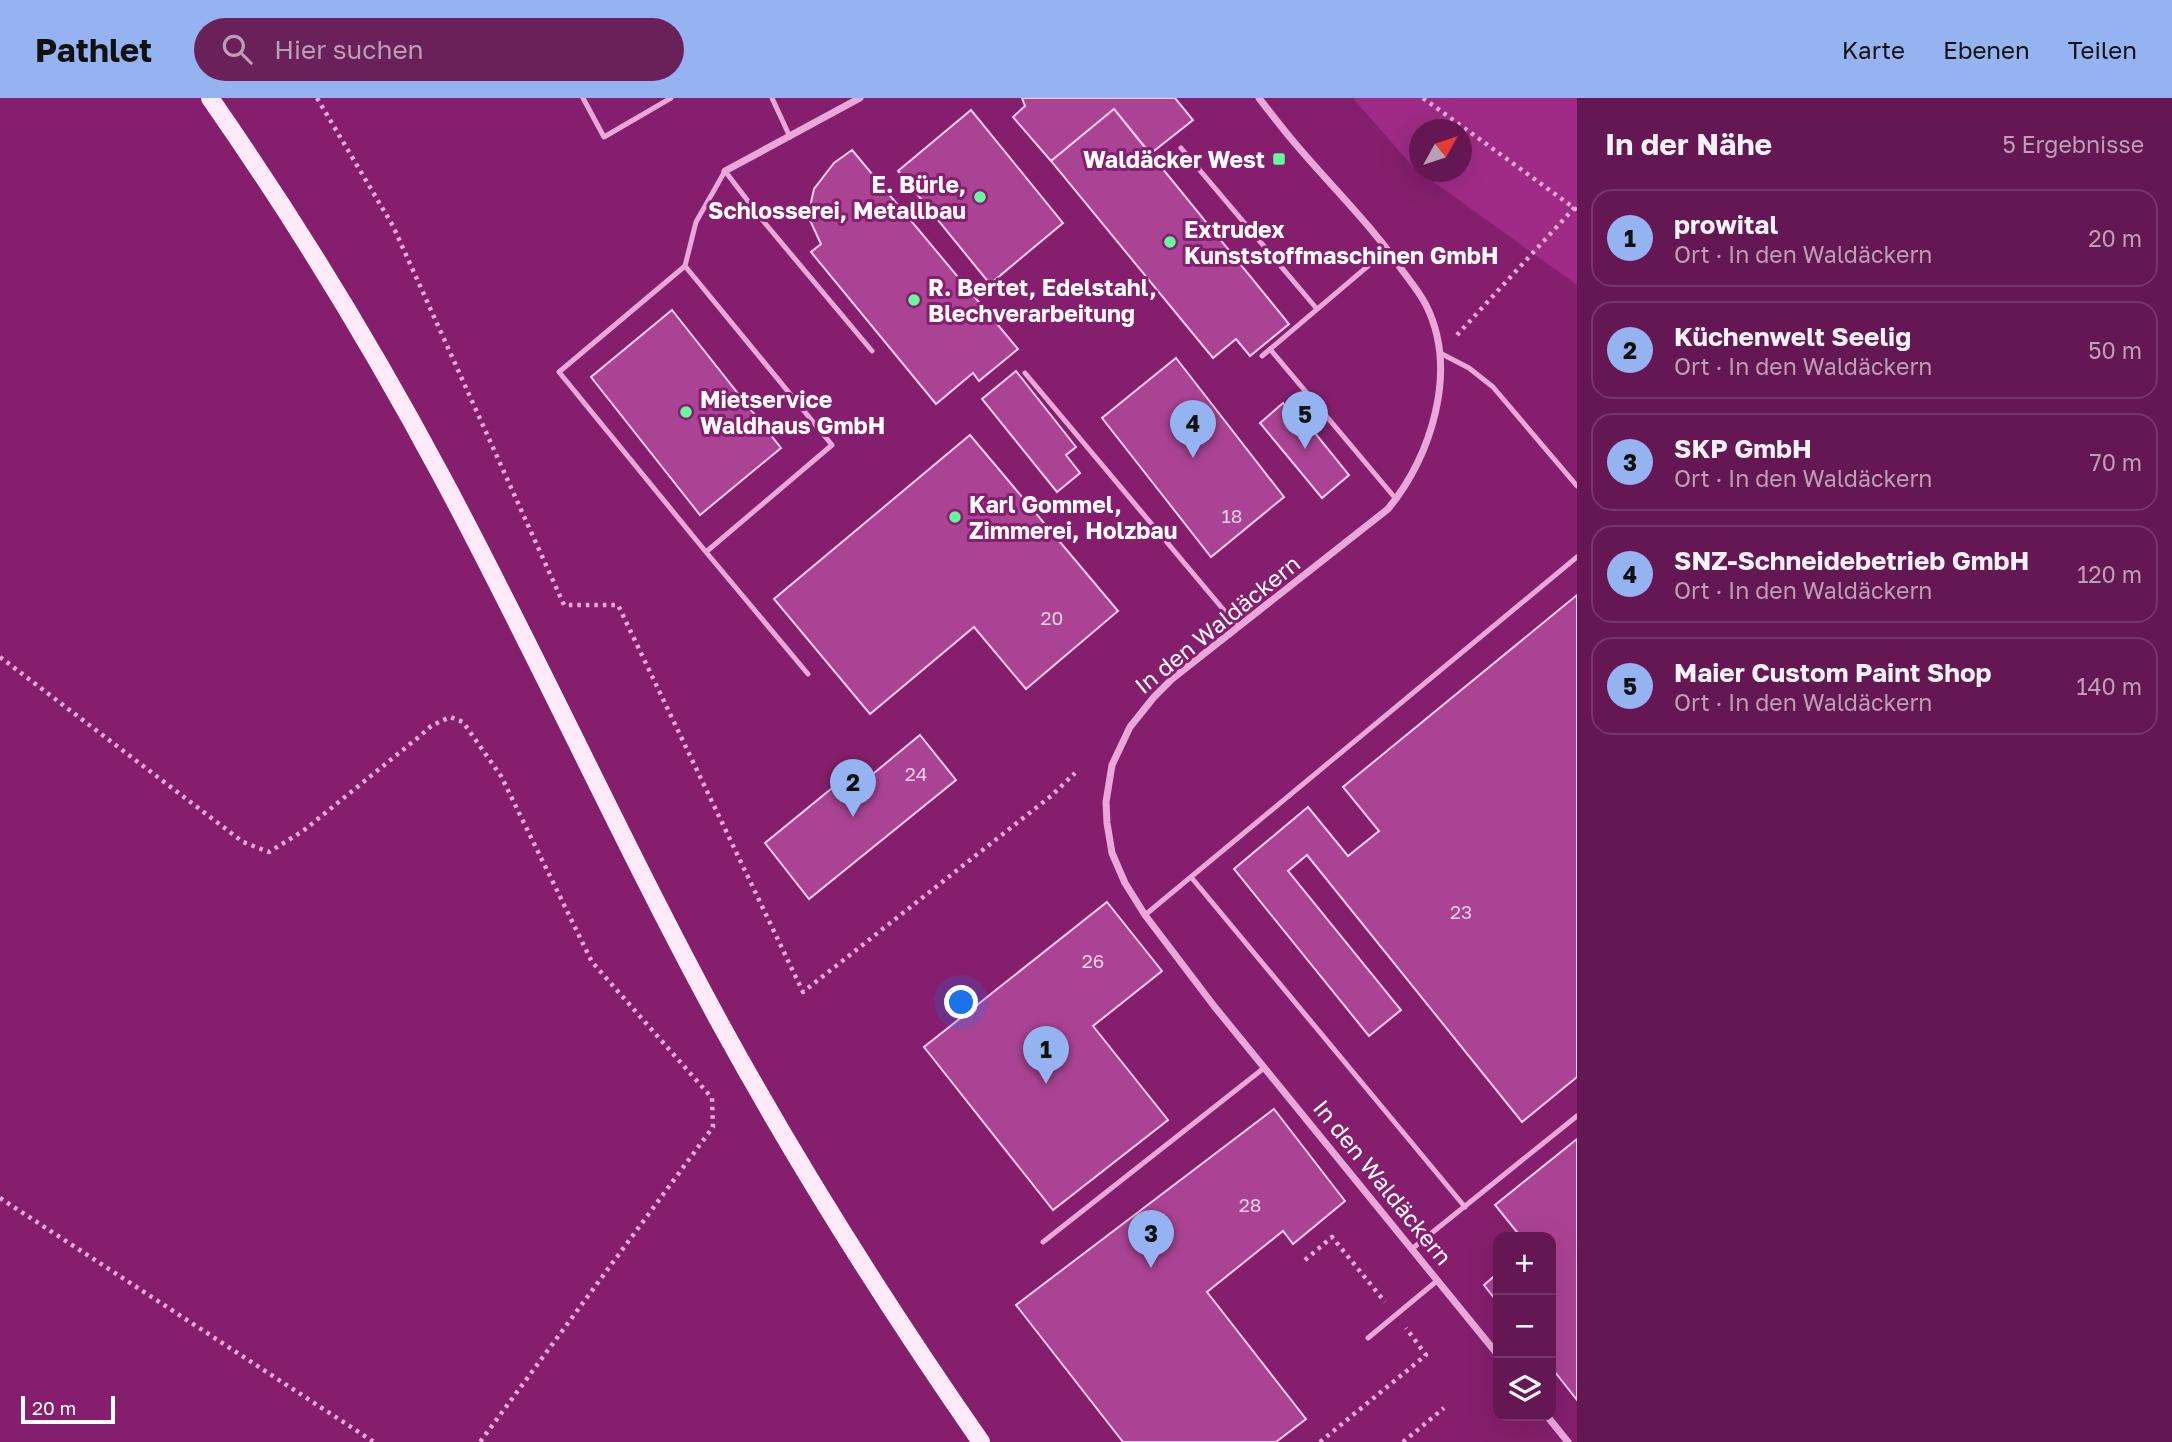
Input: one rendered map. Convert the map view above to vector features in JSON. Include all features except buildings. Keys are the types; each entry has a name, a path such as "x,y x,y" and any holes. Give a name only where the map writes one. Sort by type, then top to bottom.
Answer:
{"main road":[{"path":"210,98 315,256 410,417 529,645 625,841 747,1071 878,1289 981,1442"}],"street":[{"path":"725,171 860,98"},
{"name":"In den Waldäckern","path":"1259,98 1298,147 1388,249 1425,304 1438,339 1439,385 1427,442 1408,482 1396,499 1376,520 1154,696 1130,727 1112,765 1106,802 1112,853 1125,883 1145,915 1264,1068 1493,1349"},
{"path":"1551,1421 1568,1442"}],"lane":[{"path":"583,98 604,137 671,98"},
{"path":"772,98 790,137"},
{"path":"1181,148 1317,309"},
{"path":"808,674 559,372 685,266 696,222 725,171 872,351"},
{"path":"1262,356 1388,249"},
{"path":"685,266 832,445 706,552"},
{"path":"1270,349 1396,499"},
{"path":"1440,353 1469,368 1493,387 1577,486"},
{"path":"1025,373 1238,627"},
{"path":"1145,915 1577,557"},
{"path":"1191,877 1465,1207"},
{"path":"1043,1242 1264,1068"},
{"path":"1413,1248 1577,1116"},
{"path":"1368,1338 1438,1280"}],"path":[{"path":"317,98 393,226 564,605 618,606 803,992 1051,796 1075,774"},
{"path":"1423,98 1576,207 1440,353"},
{"path":"0,657 243,842 269,852 303,831 431,726 450,717 463,722 501,776 592,962 712,1098 713,1128 480,1442"},
{"path":"0,1198 374,1442"},
{"path":"1306,1259 1332,1237 1426,1355 1320,1442"},
{"path":"1403,1442 1444,1408"}],"shaded area":[{"path":"1353,98 1577,98 1577,285 1434,182 1472,182 1472,119 1409,119 1409,162"}],"place":[{"name":"Waldäcker West","path":"1279,159"},
{"name":"E. Bürle, Schlosserei, Metallbau","path":"980,197"},
{"name":"Extrudex Kunststoffmaschinen GmbH","path":"1170,242"},
{"name":"R. Bertet, Edelstahl, Blechverarbeitung","path":"914,300"},
{"name":"Mietservice Waldhaus GmbH","path":"686,412"},
{"name":"Maier Custom Paint Shop","path":"1305,449"},
{"name":"SNZ-Schneidebetrieb GmbH","path":"1193,458"},
{"name":"Karl Gommel, Zimmerei, Holzbau","path":"955,517"},
{"name":"Küchenwelt Seelig","path":"853,817"},
{"name":"prowital","path":"1046,1084"},
{"name":"SKP GmbH","path":"1151,1268"}]}
